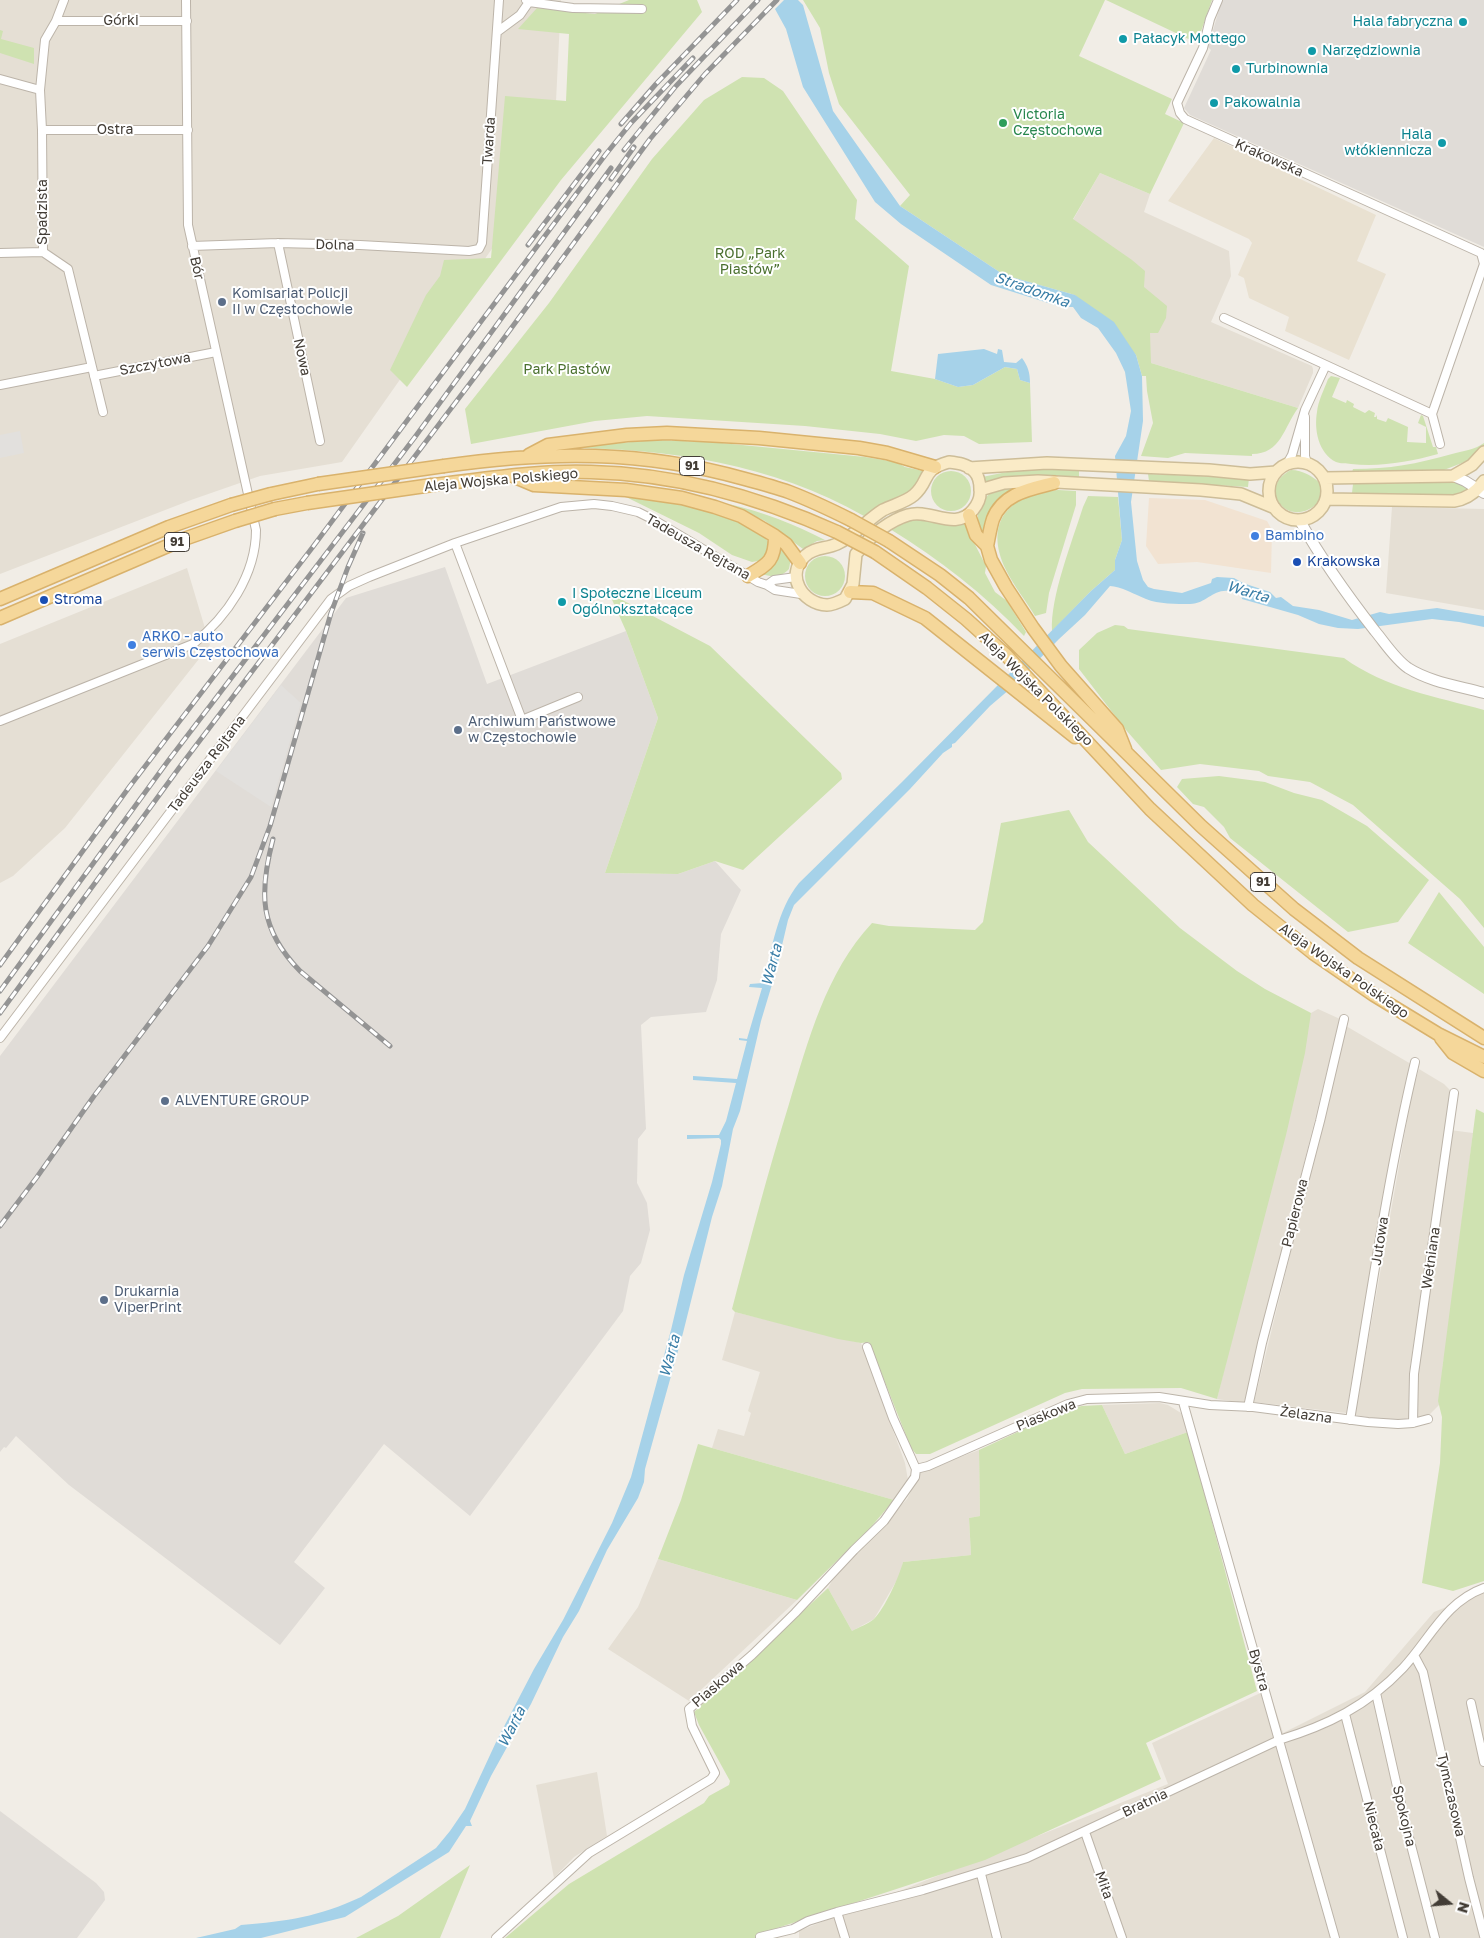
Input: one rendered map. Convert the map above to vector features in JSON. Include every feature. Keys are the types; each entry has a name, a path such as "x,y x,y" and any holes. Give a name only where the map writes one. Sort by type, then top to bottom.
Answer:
{"main road":[{"path":"525,457 548,445 627,435 667,433 759,438 873,450 935,467"},
{"path":"1325,478 1453,476 1472,465 1484,452"},
{"name":"Aleja Wojska Polskiego","path":"0,599 169,527 231,505 318,484 444,466 525,457 576,454 610,456 686,464 788,491 851,520 947,580 969,598 1018,645 1172,799 1240,862 1322,932 1396,983 1478,1031 1484,1038"},
{"path":"980,490 1017,482 1149,487 1241,494 1275,508 1286,517 1300,520 1317,513 1326,499 1325,478 1318,470 1307,463 1298,461 1287,464 1276,472 1270,486 1269,494 1275,508"},
{"path":"949,462 957,462 969,468 977,475 980,490 976,507 969,516 957,520 946,520 929,513 909,514 894,521 874,536 856,554 853,584 845,599 828,605 814,602 801,594 796,577 800,563 805,556 812,551 839,543 882,511 914,496 928,472 935,467 949,462"},
{"path":"969,468 1038,463 1150,467 1250,474 1276,472"},
{"name":"Aleja Wojska Polskiego","path":"0,618 184,539 275,509 432,485 510,476 590,472 641,475 721,490 794,513 837,532 875,552 927,588 966,619 1007,656 1150,810 1253,905 1313,953 1374,995 1438,1034 1484,1057"},
{"path":"510,476 534,485 626,490 682,498 741,516 786,544 800,563"},
{"path":"986,546 993,519 1008,499 1022,492 1054,483"},
{"path":"1326,499 1454,501 1460,500 1482,488"},
{"path":"969,516 976,535 986,546 991,560 1006,587 1061,666 1117,729 1127,753"},
{"path":"748,576 768,565 773,558 775,536"},
{"path":"850,592 874,593 907,608 941,630 1108,763"},
{"path":"1438,1034 1453,1053 1484,1072"}],"street":[{"name":"Spadzista","path":"64,0 56,21 45,40 40,90 43,252 68,268 103,412"},
{"name":"Bór","path":"0,721 193,644 215,622 241,587 248,575 256,551 256,530 188,225 186,0"},
{"name":"Twarda","path":"479,249 482,243 499,0"},
{"name":"Krakowska","path":"1218,0 1210,18 1203,48 1177,103 1184,119 1481,253 1484,257 1484,264 1432,414"},
{"path":"497,32 520,16 527,1 573,8 642,9"},
{"name":"Górki","path":"56,21 187,21"},
{"path":"0,79 40,90"},
{"name":"Ostra","path":"42,130 188,130"},
{"name":"Dolna","path":"192,246 278,243 469,251 479,249"},
{"name":"Nowa","path":"278,243 320,441"},
{"path":"0,253 43,252"},
{"path":"1224,318 1432,414 1440,444"},
{"name":"Szczytowa","path":"0,385 216,352"},
{"path":"1287,464 1292,455 1305,410 1326,365"},
{"path":"1305,410 1305,456 1307,463"},
{"path":"1453,476 1482,488"},
{"name":"Tadeusza Rejtana","path":"0,1038 331,599 349,586 455,543 561,507 594,504 638,512 775,590 801,594"},
{"path":"1300,520 1322,559 1397,658 1408,668 1435,680 1484,693"},
{"path":"455,543 522,720 578,697"},
{"name":"Tadeusza Rejtana","path":"768,585 774,580 796,577"},
{"name":"Papierowa","path":"1248,1407 1262,1343 1320,1121 1344,1019"},
{"name":"Jutowa","path":"1350,1420 1387,1198 1415,1062"},
{"name":"Wełniana","path":"1413,1423 1414,1374 1454,1093"},
{"path":"867,1347 893,1418 916,1469"},
{"name":"Piaskowa","path":"496,1938 589,1853 711,1780 715,1773 692,1726 689,1708 752,1655 884,1521 915,1477 916,1469 928,1466 1068,1404 1087,1399 1159,1397 1183,1402"},
{"name":"Żelazna","path":"1183,1402 1248,1407 1398,1424 1428,1419"},
{"name":"Bystra","path":"1183,1402 1335,1938"},
{"name":"Bratnia","path":"760,1937 792,1929 808,1921 837,1912 981,1874 1027,1858 1278,1740 1301,1733 1344,1714 1376,1694 1423,1646 1443,1616 1459,1601 1484,1588"},
{"name":"Tymczasowa","path":"1414,1656 1423,1672 1484,1936"},
{"name":"Spokojna","path":"1376,1694 1405,1822 1435,1938"},
{"path":"1471,1703 1484,1762"},
{"name":"Niecała","path":"1344,1714 1403,1938"},
{"name":"Miła","path":"1085,1832 1122,1938"},
{"path":"981,1874 997,1938"},
{"path":"837,1912 845,1938"},
{"path":"792,1929 794,1938"}],"shaded area":[{"path":"0,0 561,0 553,162 342,462 260,476 191,500 0,574"},
{"path":"1222,0 1484,0 1484,247 1190,115 1184,108 1211,50 1208,47"},
{"path":"1214,138 1376,215 1357,261 1386,274 1349,360 1285,331 1289,317 1249,298 1244,278 1238,275 1252,243 1249,239 1168,201"},
{"path":"1100,173 1150,194 1144,212 1229,251 1231,276 1211,322 1312,366 1313,373 1298,408 1151,363 1044,270"},
{"path":"20,431 24,453 0,458 0,435"},
{"path":"1149,498 1205,500 1267,521 1272,530 1271,573 1197,562 1158,564 1146,546"},
{"path":"1392,507 1484,509 1484,610 1386,593"},
{"path":"445,567 487,684 626,631 658,718 605,873 678,874 715,861 741,890 721,934 717,980 706,1012 651,1017 641,1025 646,1129 638,1139 637,1183 647,1203 650,1230 641,1263 630,1276 623,1311 470,1516 384,1444 294,1562 325,1588 280,1645 69,1485 16,1436 0,1452 0,1056 346,598"},
{"path":"187,568 210,645 65,828 13,876 0,883 0,644"},
{"path":"281,685 301,703 271,807 216,771"},
{"path":"1318,1009 1340,1019 1244,1403 1217,1399 1311,1013"},
{"path":"1346,1026 1411,1064 1401,1102 1346,1413 1254,1402"},
{"path":"1419,1069 1444,1084 1451,1091 1409,1375 1409,1420 1380,1419 1355,1415 1412,1092"},
{"path":"1450,1130 1473,1133 1439,1405 1427,1417 1416,1419 1416,1376"},
{"path":"735,1312 861,1343 905,1463 908,1480 894,1500 712,1448 718,1429 744,1436 751,1413 748,1411 760,1372 722,1360"},
{"path":"1160,1403 1168,1405 1181,1413 1188,1432 1125,1454 1102,1405"},
{"path":"979,1450 980,1516 969,1518 971,1555 903,1562 900,1575 874,1619 852,1631 828,1588 833,1579 907,1499 921,1472"},
{"path":"658,1559 797,1600 689,1701 608,1649 638,1607"},
{"path":"1484,1592 1484,1938 799,1938 799,1931 1168,1784 1152,1743 1269,1689 1283,1733 1365,1692 1434,1612"},
{"path":"597,1772 607,1836 574,1857 554,1878 536,1785"},
{"path":"0,1811 96,1883 104,1892 105,1900 77,1938 0,1938"}],"green space":[{"path":"629,0 697,0 702,12 561,180 407,387 390,370 426,295 440,276 444,260 491,258 505,96 566,101 569,34 518,29 537,8 595,14"},
{"name":"Victoria Częstochowa","path":"803,0 1105,0 1079,56 1172,99 1165,114 1184,123 1150,194 1100,173 1073,219 1145,271 1144,287 1167,306 1166,318 1158,333 1150,333 1151,363 1298,408 1276,444 1262,453 1252,454 1252,456 1185,453 1168,458 1141,456 1153,423 1146,376 1142,376 1136,355 1075,295 1004,275 900,206 910,195 839,104 829,73 820,28"},
{"path":"1106,0 1212,0 1197,43"},
{"path":"0,30 3,31 1,39 34,48 34,64 0,53"},
{"name":"ROD „Park Piastów”","path":"742,77 764,78 783,91 857,200 855,219 909,266 891,371 935,379 958,387 973,385 1005,367 1017,369 1020,380 1030,383 1032,442 979,444 964,436 944,435 916,441 880,434 805,426 647,416 595,421 471,444 465,409 549,303 652,159 704,100"},
{"path":"1331,376 1340,378 1332,397 1346,403 1347,400 1354,404 1353,407 1365,413 1369,410 1375,413 1374,417 1377,415 1377,419 1386,422 1388,418 1408,427 1407,442 1426,443 1426,427 1418,423 1421,415 1423,416 1433,447 1436,447 1438,454 1406,461 1373,465 1340,463 1330,458 1321,447 1316,419 1320,400"},
{"path":"654,440 711,442 865,457 896,462 905,467 923,471 914,488 907,494 864,516 794,483 718,462 641,451 564,448"},
{"path":"1484,443 1484,447 1467,461 1444,470 1352,472 1353,469 1391,467 1427,461 1473,449"},
{"path":"1079,470 1079,478 985,483 982,477 1012,471"},
{"path":"1291,470 1308,474 1322,485 1320,501 1308,510 1297,512 1288,510 1280,504 1276,496 1276,487 1281,478"},
{"path":"951,471 965,477 971,491 965,505 951,511 937,505 931,491 937,477"},
{"path":"1148,474 1249,478 1248,487 1149,481"},
{"path":"1451,482 1461,484 1470,489 1454,496 1441,497 1352,493 1353,484"},
{"path":"1018,485 999,500 985,542 978,520 979,509 982,503 993,490"},
{"path":"1058,490 1076,491 1076,505 1049,593 1046,613 1035,616 1006,570 1000,553 999,525 1005,514 1014,504 1026,497"},
{"path":"1088,496 1118,497 1122,540 1115,560 1115,570 1091,591 1052,631 1054,602 1058,586"},
{"path":"626,497 669,501 700,508 735,520 762,534 768,542 768,551 763,560 752,562 732,555 699,533"},
{"path":"729,504 778,519 825,540 817,541 803,549 765,521"},
{"path":"913,519 951,524 964,523 986,566 985,573 995,592 1007,601 1026,632 1024,636 960,578 926,552 890,529"},
{"path":"781,545 791,558 789,569 783,574 776,576 761,574 775,562"},
{"path":"825,556 839,562 845,576 839,590 825,596 811,590 805,576 811,562"},
{"path":"609,593 710,646 841,773 842,779 743,870 715,861 678,874 605,873 658,718 626,631"},
{"path":"1115,625 1124,626 1128,629 1344,658 1377,677 1394,684 1430,696 1484,710 1484,928 1460,899 1353,805 1310,782 1268,776 1259,771 1200,764 1161,770 1126,730 1079,669 1079,650 1097,633"},
{"path":"1219,776 1265,782 1294,793 1322,800 1367,826 1429,880 1398,922 1348,932 1230,838 1224,827 1204,807 1193,804 1177,787 1182,779"},
{"path":"1069,810 1088,842 1180,928 1237,971 1265,989 1311,1013 1305,1053 1286,1135 1217,1399 1181,1388 1082,1389 1065,1393 930,1454 916,1454 911,1448 869,1342 861,1343 838,1339 735,1312 732,1309 752,1232 811,1032 820,1008 842,963 856,942 872,923 889,926 975,930 983,922 1001,823"},
{"path":"1439,892 1484,947 1484,994 1408,943"},
{"path":"1476,1109 1484,1113 1484,1581 1453,1591 1422,1583 1440,1463 1442,1417 1438,1401"},
{"path":"1102,1405 1125,1454 1188,1432 1257,1691 1146,1743 1161,1779 985,1860 759,1934 761,1938 505,1938 569,1884 704,1803 709,1796 729,1785 730,1781 699,1725 694,1712 828,1588 852,1631 872,1621 883,1608 903,1562 971,1555 969,1518 980,1516 979,1450 1067,1409"},
{"path":"698,1444 894,1500 871,1527 797,1600 658,1559 681,1500"},
{"path":"470,1865 440,1938 356,1938 398,1916"}],"water":[{"path":"784,0 798,0 803,5 833,111 900,206 1004,275 1075,295 1114,322 1136,355 1142,376 1143,421 1131,502 1137,561 1143,580 1148,587 1182,593 1211,583 1212,579 1217,577 1234,578 1270,592 1276,598 1281,597 1293,606 1319,610 1352,620 1380,612 1389,614 1437,608 1484,616 1484,627 1432,619 1358,629 1338,628 1319,624 1298,615 1242,599 1241,594 1232,591 1218,592 1197,603 1174,604 1151,601 1123,589 1110,586 1085,615 1010,689 990,706 952,744 952,747 943,753 910,789 794,905 788,920 776,971 761,1021 740,1111 733,1129 722,1186 712,1217 683,1333 645,1469 644,1482 638,1498 607,1550 579,1611 563,1637 531,1704 491,1776 470,1821 472,1826 466,1826 449,1852 345,1917 261,1938 196,1938 235,1929 241,1925 288,1920 317,1914 361,1897 436,1848 465,1809 497,1740 534,1669 563,1620 612,1523 631,1477 684,1275 712,1182 721,1144 719,1138 687,1139 687,1135 719,1135 726,1121 736,1083 693,1080 693,1076 737,1079 747,1041 739,1040 739,1038 747,1039 762,988 749,987 750,984 763,983 780,918 785,905 799,883 1091,591 1115,570 1115,560 1122,540 1115,456 1126,436 1131,411 1125,372 1116,353 1098,328 1081,318 1073,307 1061,307 991,285 901,224 875,202 803,87 786,29 775,9"},
{"path":"984,349 997,354 998,349 1002,350 1004,362 1016,363 1022,358 1030,376 1030,383 1020,380 1017,369 1005,367 973,385 958,387 935,379 938,354"}],"railway":[{"path":"621,124 656,84 737,0"},
{"path":"624,150 676,86 758,0"},
{"path":"0,1013 179,768 496,349 650,139 705,74 777,0"},
{"path":"0,965 130,786 312,548 606,154 631,123 693,58"},
{"path":"611,179 634,147"},
{"path":"528,245 599,151"},
{"path":"0,991 168,761 415,437 611,168"},
{"path":"0,1226 94,1096 208,946 251,877 270,826 331,613 363,533"},
{"path":"273,839 268,858 265,893 266,910 277,940 286,955 300,971 390,1046"}],"place":[{"name":"Hala fabryczna","path":"1463,22"},
{"name":"Pałacyk Mottego","path":"1123,39"},
{"name":"Narzędziownia","path":"1312,51"},
{"name":"Turbinownia","path":"1236,69"},
{"name":"Pakowalnia","path":"1214,103"},
{"name":"Victoria Częstochowa","path":"1003,123"},
{"name":"Hala włókiennicza","path":"1442,143"},
{"name":"Komisariat Policji II w Częstochowie","path":"222,302"},
{"name":"Bambino","path":"1255,536"},
{"name":"Krakowska","path":"1297,562"},
{"name":"Stroma","path":"44,600"},
{"name":"I Społeczne Liceum Ogólnokształcące","path":"562,602"},
{"name":"ARKO - auto serwis Częstochowa","path":"132,645"},
{"name":"Archiwum Państwowe w Częstochowie","path":"458,730"},
{"name":"ALVENTURE GROUP","path":"165,1101"},
{"name":"Drukarnia ViperPrint","path":"104,1300"}],"water label":[{"name":"Stradomka","path":"1032,290"},
{"name":"Warta","path":"1248,592"},
{"name":"Warta","path":"772,965"},
{"name":"Warta","path":"670,1356"},
{"name":"Warta","path":"512,1727"}],"park label":[{"name":"Park Piastów","path":"567,370"}]}
